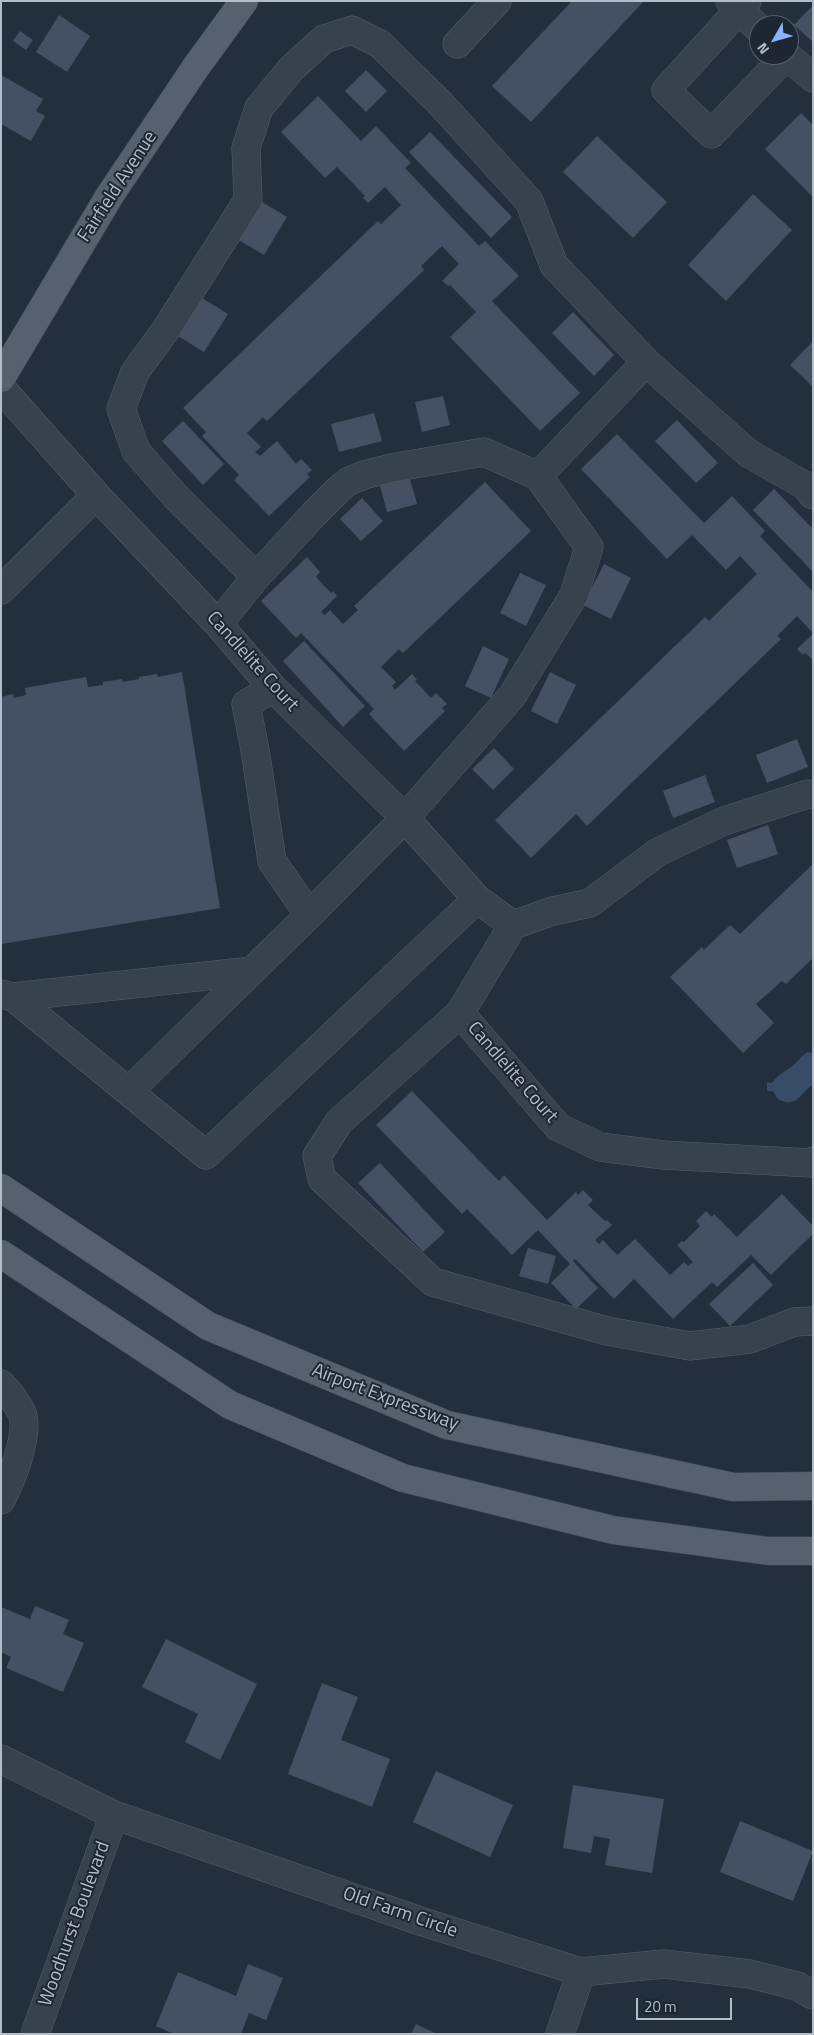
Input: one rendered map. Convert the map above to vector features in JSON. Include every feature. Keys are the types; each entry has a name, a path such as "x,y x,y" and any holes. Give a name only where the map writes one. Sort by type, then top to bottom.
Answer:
{"main road":[{"name":"Fairfield Avenue","path":"1,378 110,195 196,67 244,1"},
{"name":"Airport Expressway","path":"1,1188 208,1326 447,1425 732,1487 813,1486"},
{"path":"1,1254 230,1405 403,1478 613,1530 768,1551 813,1551"}],"street":[{"path":"457,44 497,1"},
{"path":"749,16 739,4 666,90 711,134 777,65"},
{"path":"256,577 177,498 136,451 121,409 135,372 165,331 248,200 246,148 259,108 291,69 324,39 352,30 380,44 420,83 529,201 554,265 646,362 748,453 804,485 813,495"},
{"path":"798,65 813,78"},
{"path":"538,476 646,362"},
{"name":"Candlelite Court","path":"1,388 96,495 218,624 273,688 405,818 477,899 512,925 460,1013 558,1127 600,1147 663,1155 812,1163"},
{"path":"130,1090 405,818 512,696 574,595 589,547 538,476 484,452 391,468 364,475 350,481 339,489 256,577 218,624"},
{"path":"1,590 96,495"},
{"path":"273,688 246,704 272,861 309,915"},
{"path":"512,925 554,911 590,903 658,852 724,821 808,794 813,795"},
{"path":"7,995 130,1090 206,1155 477,899"},
{"path":"7,995 252,971"},
{"path":"460,1013 339,1122 317,1156 322,1179 433,1282 607,1331 690,1346 750,1338 794,1322 813,1321"},
{"path":"1,1384 8,1390 22,1414 23,1432 16,1465 1,1500"},
{"name":"Old Farm Circle","path":"1,1760 114,1814 423,1922 581,1972 664,1964 750,1974 796,1986 813,1995"},
{"name":"Woodhurst Boulevard","path":"35,2034 114,1814"},
{"path":"560,2034 581,1972"}],"water":[{"path":"808,1052 813,1053 813,1085 797,1099 790,1102 779,1099 773,1091 767,1091 767,1082 772,1083"}],"building":[{"path":"572,1 644,1 531,122 492,86"},
{"path":"813,5 813,42 799,29 799,20"},
{"path":"59,15 90,36 67,72 36,52"},
{"path":"20,31 33,40 26,50 13,41"},
{"path":"366,70 387,91 366,112 345,91"},
{"path":"1,75 43,99 36,111 45,116 31,141 1,124"},
{"path":"318,96 361,141 376,126 411,163 405,168 479,246 485,241 519,276 492,301 580,393 540,431 450,337 476,312 450,285 448,286 442,281 459,264 442,246 421,266 424,270 267,421 263,417 247,433 261,447 255,452 260,456 277,441 296,464 301,459 312,470 307,474 310,477 269,516 234,480 239,475 202,436 206,432 183,408 378,221 381,224 401,205 385,187 368,203 363,198 365,196 337,167 325,178 281,132"},
{"path":"801,113 813,125 813,197 765,149"},
{"path":"430,132 512,217 491,238 409,152"},
{"path":"597,136 667,202 633,238 563,172"},
{"path":"753,194 792,230 726,301 688,265"},
{"path":"262,202 287,217 264,255 239,240"},
{"path":"202,298 228,314 204,352 178,336"},
{"path":"573,312 614,355 594,376 552,333"},
{"path":"813,341 813,387 790,365"},
{"path":"443,396 450,425 422,432 415,402"},
{"path":"374,413 382,441 339,452 331,424"},
{"path":"677,420 718,463 696,483 655,441"},
{"path":"183,421 224,464 203,485 162,441"},
{"path":"617,434 704,523 732,496 765,531 760,536 813,592 813,633 797,616 777,636 781,639 587,826 576,814 531,858 495,820 705,617 709,621 757,574 740,556 726,570 692,535 667,559 581,469"},
{"path":"409,475 417,504 387,512 379,482"},
{"path":"485,482 531,531 403,653 399,649 381,667 396,682 392,686 395,690 412,674 417,680 415,681 431,698 436,693 447,704 442,708 445,711 404,751 369,714 374,709 301,633 296,638 261,601 307,557 320,572 316,577 331,593 333,591 337,596 321,612 325,615 330,610 343,624 358,610 354,606"},
{"path":"774,489 813,529 813,572 753,510"},
{"path":"362,498 383,521 361,541 340,519"},
{"path":"604,564 631,578 611,619 583,605"},
{"path":"520,573 546,585 526,626 500,613"},
{"path":"813,634 813,660 805,653 803,655 797,649"},
{"path":"304,641 365,706 343,727 283,661"},
{"path":"483,646 509,659 491,698 465,686"},
{"path":"182,672 220,908 1,944 1,697 13,694 14,698 26,695 25,688 86,677 88,687 103,685 103,682 122,679 123,682 139,679 139,677 157,674 158,677"},
{"path":"550,672 576,685 557,724 531,711"},
{"path":"797,739 808,767 767,783 756,755"},
{"path":"494,748 514,769 493,790 472,769"},
{"path":"705,775 715,802 673,818 663,791"},
{"path":"768,825 778,854 737,868 727,840"},
{"path":"813,864 813,958 786,984 782,981 756,1004 774,1023 743,1053 670,977 702,947 704,950 730,925 740,934"},
{"path":"412,1091 499,1181 504,1175 547,1220 576,1192 578,1195 583,1190 593,1200 588,1205 612,1225 595,1240 599,1244 603,1240 617,1255 635,1239 670,1275 684,1262 688,1266 693,1262 677,1245 682,1241 684,1242 700,1226 696,1221 706,1211 712,1217 714,1214 737,1237 782,1194 813,1226 813,1234 771,1275 751,1255 717,1287 712,1282 673,1319 634,1279 614,1299 575,1259 573,1261 598,1288 576,1309 551,1283 570,1264 538,1230 512,1255 467,1209 462,1214 376,1125"},
{"path":"380,1163 445,1232 423,1252 358,1183"},
{"path":"528,1248 556,1256 548,1284 519,1276"},
{"path":"753,1263 773,1285 730,1326 709,1304"},
{"path":"35,1606 69,1620 63,1634 84,1643 63,1692 6,1668 11,1657 1,1652 1,1607 30,1619"},
{"path":"166,1639 257,1684 220,1760 185,1742 198,1714 142,1687"},
{"path":"322,1683 358,1697 341,1740 390,1759 372,1807 288,1774"},
{"path":"436,1771 513,1805 490,1857 413,1822"},
{"path":"573,1785 664,1799 652,1873 605,1865 610,1839 594,1836 591,1853 563,1848"},
{"path":"740,1821 813,1851 793,1901 720,1872"},
{"path":"248,1964 283,1978 266,2020 249,2013 241,2034 174,2034 156,2026 178,1972 236,1996"},
{"path":"416,2024 437,2034 411,2034"}]}
